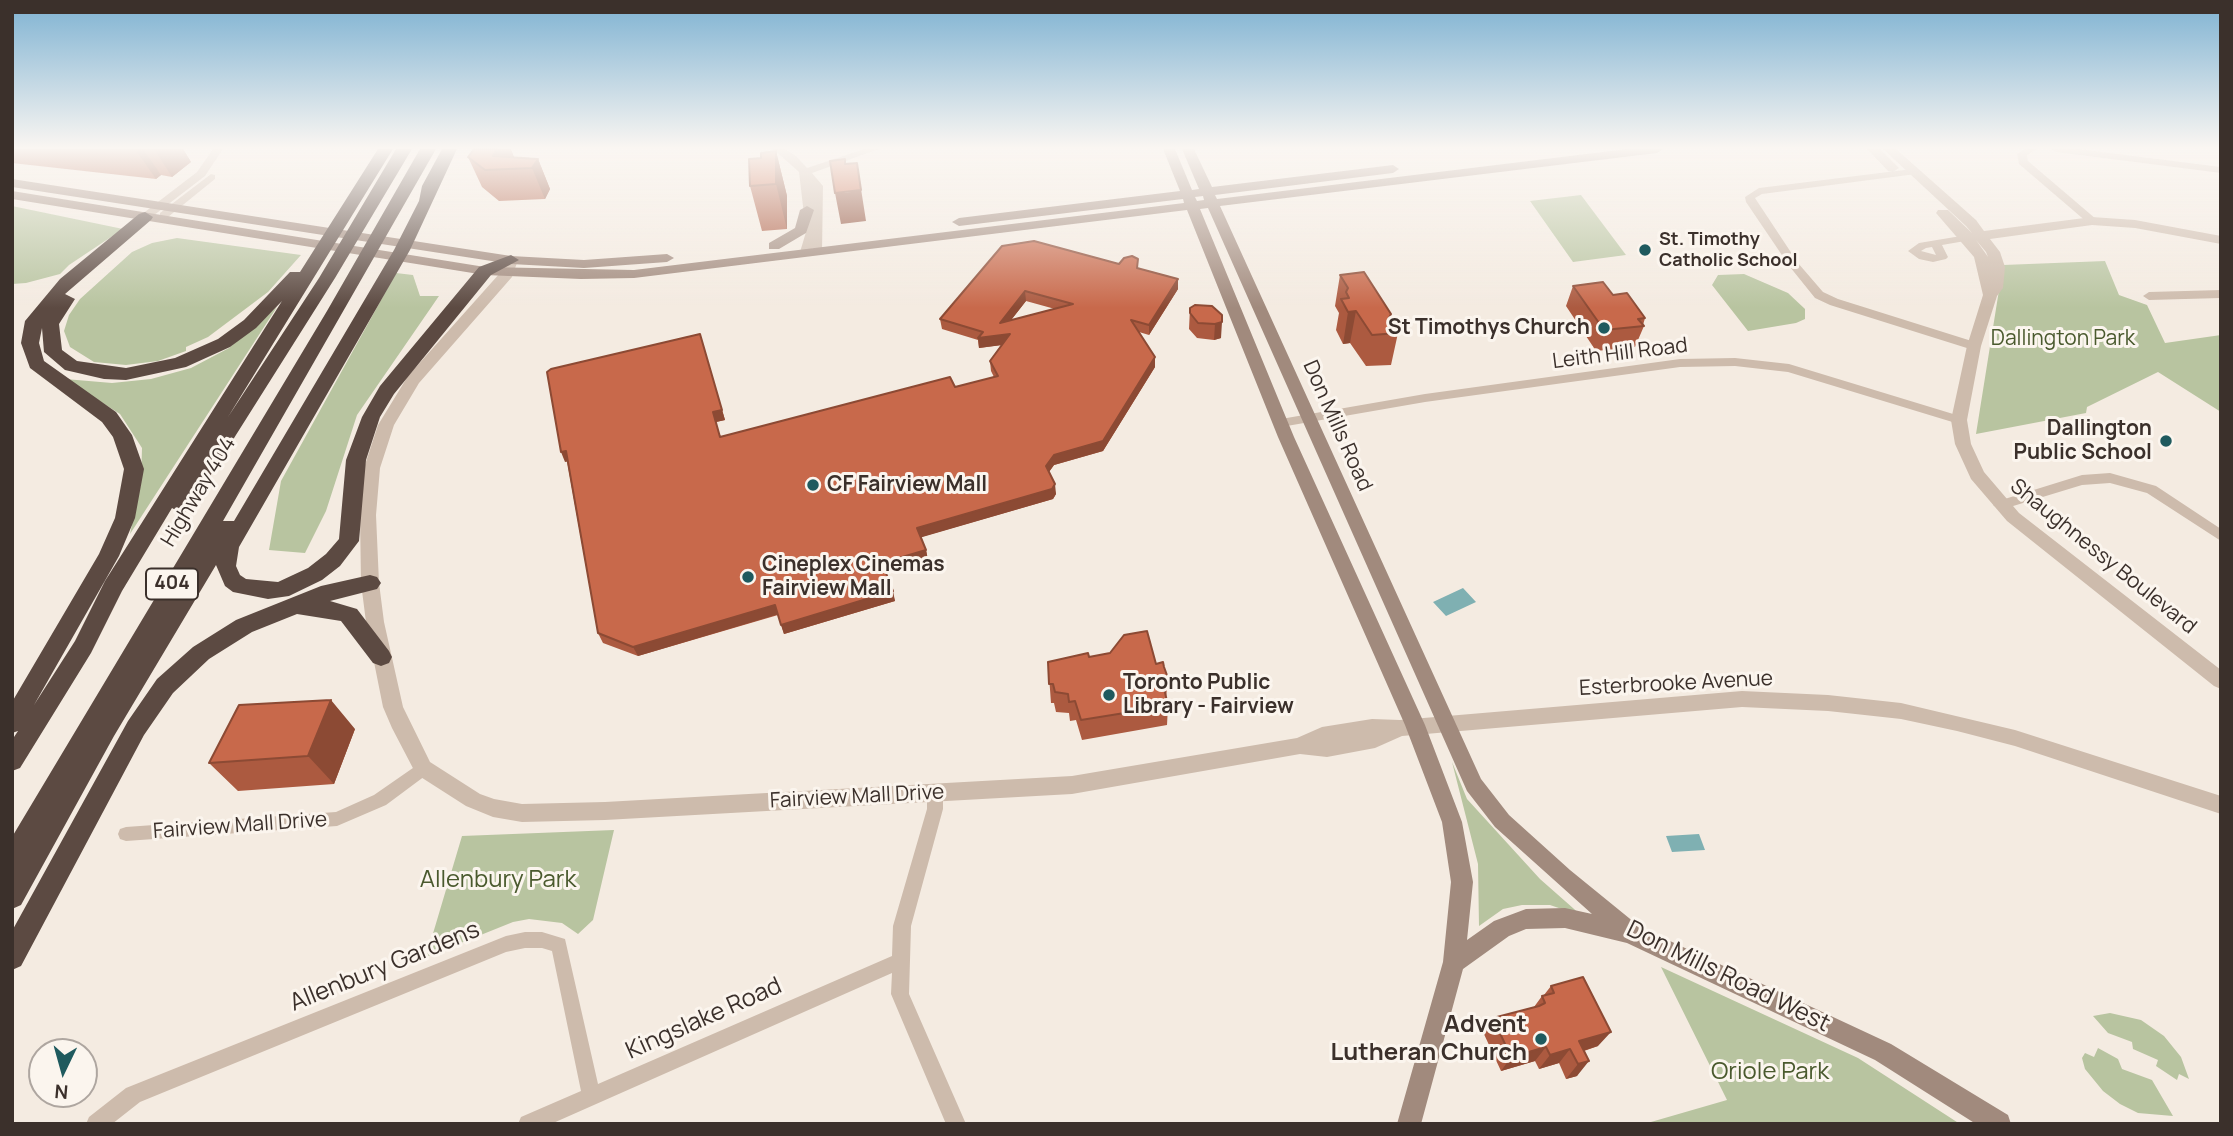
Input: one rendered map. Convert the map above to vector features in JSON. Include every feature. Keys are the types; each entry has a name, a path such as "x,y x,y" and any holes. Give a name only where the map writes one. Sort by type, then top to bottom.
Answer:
{"highway":[{"name":"Highway 404","path":"12,761 83,647 113,587 353,202"},
{"name":"Highway 404","path":"83,647 129,588 327,278 372,202"},
{"name":"Highway 404","path":"12,860 398,202"},
{"path":"12,897 106,729 367,298 421,202"},
{"path":"381,657 349,615 241,586 232,580 226,566 229,547 402,250 426,202"},
{"path":"160,212 75,290 57,311 50,324 53,352 71,366 104,373 150,370 180,363 223,343 250,324 286,288 346,214"},
{"path":"12,723 109,556 125,518 134,469 122,435 109,417 36,364 30,344 34,321 66,283 160,212"},
{"path":"12,957 136,728 165,686 201,653 285,598 332,560 349,541 356,460 371,417 394,382 485,271 509,267"},
{"path":"285,598 329,592 369,575"}],"main road":[{"path":"73,202 319,230 415,245 509,267 634,274 813,246 1173,202"},
{"path":"109,202 309,244 485,271"},
{"path":"1191,202 1407,726 1452,822 1462,882 1454,962 1409,1124"},
{"name":"Don Mills Road","path":"1212,202 1445,722"},
{"path":"774,246 801,230 807,210"},
{"path":"509,267 693,257 774,246 813,246"},
{"name":"Don Mills Road West","path":"1445,722 1474,785 1502,821 1563,877 1632,934 1884,1052 1999,1124"},
{"path":"1454,962 1502,928 1526,919 1565,918 1632,934"}],"street":[{"path":"160,212 171,202"},
{"path":"160,212 178,202"},
{"path":"806,202 813,246"},
{"path":"813,246 817,202"},
{"path":"1751,202 1794,265 1819,295 1974,346"},
{"name":"Shaughnessy Boulevard","path":"1932,202 1970,235 1981,257 1990,295 1974,346 1959,420 1968,457 1987,490 2038,538 2221,681"},
{"name":"Shaughnessy Boulevard","path":"1944,202 1971,223 1970,235"},
{"path":"2070,202 2092,221"},
{"path":"1936,243 1970,235 2092,221 2134,224 2221,240"},
{"name":"Fairview Mall Drive","path":"509,267 413,380 386,425 372,468 368,515 369,575 381,657 393,707 412,752 423,768 473,800 493,808 522,813 1072,785 1300,746 1327,749 1375,740 1407,726"},
{"path":"2149,296 2221,294"},
{"name":"Leith Hill Road","path":"1281,423 1306,417 1680,363 1735,362 1789,368 1959,420"},
{"path":"2000,505 2082,480 2126,480 2151,489 2221,536"},
{"name":"Esterbrooke Avenue","path":"1407,726 1742,699 1829,703 1901,711 1968,726 2101,765 2221,806"},
{"name":"Fairview Mall Drive","path":"126,834 337,819 380,800 423,768"},
{"path":"935,793 935,809 902,926 900,994 956,1124"},
{"name":"Allenbury Gardens","path":"96,1124 133,1095 506,944 525,940 542,940 559,946 591,1096"},
{"name":"Kingslake Road","path":"528,1124 900,961"}],"green space":[{"path":"1531,202 1586,202 1626,255 1573,262"},
{"path":"12,206 123,229 60,274 12,284"},
{"path":"177,238 301,255 268,292 208,337 186,347 186,351 158,361 126,365 94,362 70,347 64,331 69,315 80,299 132,252 152,243"},
{"name":"Dallington Park","path":"2105,261 2119,295 2147,305 2165,343 2221,335 2221,412 2158,372 2087,407 2086,413 1976,434 2003,265"},
{"path":"396,273 413,275 420,296 439,296 357,415 326,511 305,553 269,550 281,481"},
{"path":"1744,274 1788,293 1805,309 1805,319 1748,331 1712,285 1718,275"},
{"path":"277,307 130,534 141,483 142,448 120,414 65,379 112,383 151,379 191,368 229,348"},
{"path":"1452,762 1467,799 1540,879 1582,916 1550,905 1522,905 1503,909 1479,926 1478,864"},
{"name":"Allenbury Park","path":"614,830 593,920 578,934 562,923 529,919 513,922 426,957 462,836"},
{"name":"Oriole Park","path":"1661,967 1858,1058 1960,1124 1644,1124 1727,1100"},
{"path":"2110,1013 2141,1020 2164,1036 2181,1057 2189,1079 2179,1074 2177,1080 2156,1066 2158,1060 2133,1049 2132,1042 2108,1033 2093,1016"},
{"path":"2098,1048 2118,1059 2122,1069 2152,1080 2173,1116 2138,1113 2103,1091 2085,1069 2082,1058 2085,1053 2094,1057"}],"water":[{"path":"1463,588 1476,602 1446,616 1433,602"},
{"path":"1699,834 1705,850 1672,852 1666,836"}],"building":[{"name":"CF Fairview Mall","path":"1034,241 1119,264 1124,258 1132,256 1138,259 1137,268 1178,279 1149,325 1131,320 1155,357 1103,441 1054,455 1046,466 1055,484 1052,489 917,528 926,550 882,563 893,591 781,625 775,605 633,647 598,633 566,451 561,452 547,372 700,334 722,410 713,412 720,437 950,377 955,387 998,376 990,361 1010,334 978,338 983,332 940,319 1002,246","holes":["1025,291 1073,304 1000,323"]},
{"path":"1364,272 1391,314 1389,318 1398,333 1372,335 1356,311 1348,312 1341,299 1349,298 1346,292 1348,288 1340,275"},
{"path":"1603,282 1613,295 1627,293 1645,318 1638,319 1644,326 1604,330 1573,286"},
{"path":"1195,305 1212,306 1222,315 1222,322 1198,323 1190,313 1190,308"},
{"name":"Toronto Public Library - Fairview","path":"1147,631 1156,664 1163,662 1168,678 1162,679 1168,706 1081,720 1075,701 1069,702 1068,694 1055,692 1053,684 1049,684 1048,662 1088,653 1089,657 1110,653 1124,635"},
{"path":"331,700 308,756 209,763 239,705"},
{"name":"Advent Lutheran Church","path":"1583,977 1611,1032 1579,1041 1589,1061 1578,1064 1570,1049 1550,1055 1546,1047 1511,1057 1493,1018 1539,1006 1545,1003 1542,996 1554,993 1551,986"}],"place":[{"name":"St. Timothy Catholic School","path":"1645,250"},
{"name":"St Timothys Church","path":"1604,328"},
{"name":"Dallington Public School","path":"2166,441"},
{"name":"CF Fairview Mall","path":"813,485"},
{"name":"Cineplex Cinemas Fairview Mall","path":"748,577"},
{"name":"Toronto Public Library - Fairview","path":"1109,695"},
{"name":"Advent Lutheran Church","path":"1541,1039"}]}
